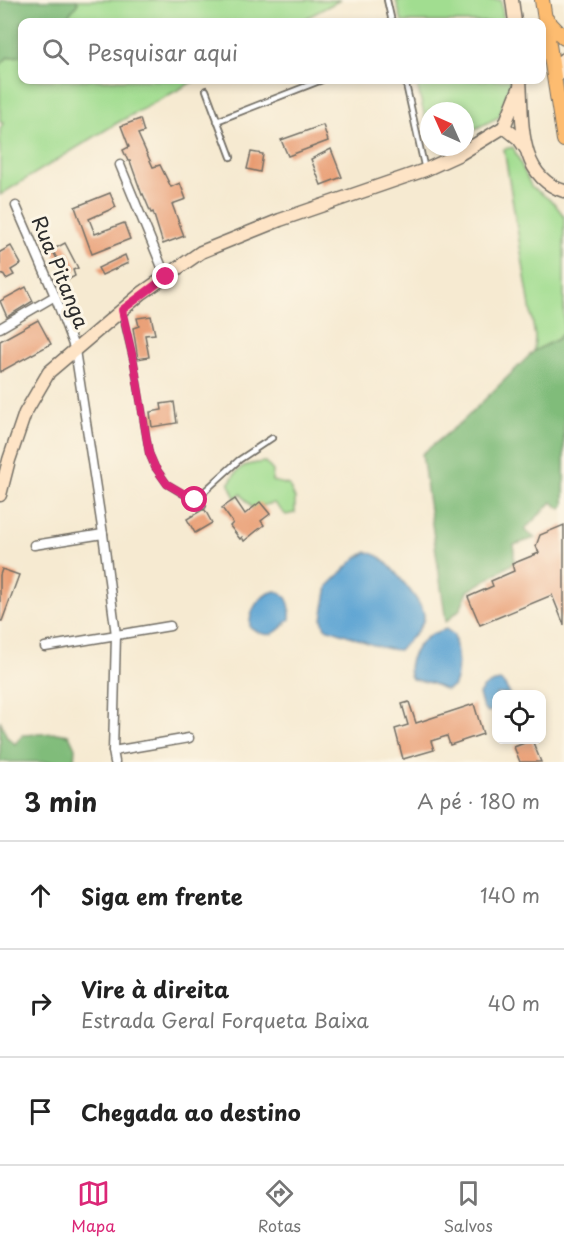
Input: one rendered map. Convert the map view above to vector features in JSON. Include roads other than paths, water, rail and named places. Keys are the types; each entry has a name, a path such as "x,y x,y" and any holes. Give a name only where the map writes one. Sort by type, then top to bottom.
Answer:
{"main road":[{"path":"542,0 545,18"},
{"path":"546,19 564,38"},
{"path":"546,22 559,73 564,135"}],"street":[{"path":"512,0 514,18"},
{"path":"559,73 555,66 564,59"},
{"path":"0,495 25,413 49,372 122,310 201,252 280,220 425,170 460,154 504,128 519,84"},
{"path":"520,84 529,162 540,177 555,188 564,191"},
{"path":"504,128 519,139 526,149"},
{"path":"120,165 166,277"},
{"name":"Rua Pitanga","path":"16,206 55,296 75,350 116,635 113,751 116,762"},
{"path":"0,328 55,296"},
{"path":"34,546 103,534"},
{"path":"45,647 170,626"},
{"path":"113,751 189,738"}],"lane":[{"path":"387,0 391,18"},
{"path":"218,121 312,84"},
{"path":"406,84 425,170"},
{"path":"206,90 231,157"},
{"path":"122,310 134,363 149,453 155,467 167,484 203,506"},
{"path":"195,500 238,460 272,438"}],"water":[{"path":"367,552 380,557 391,568 413,595 423,612 421,626 399,650 380,647 325,628 322,619 328,586 356,558"},
{"path":"275,591 288,601 290,619 276,632 262,634 250,627 251,615 256,604 264,596"},
{"path":"446,629 454,635 458,661 453,687 446,690 431,683 412,679 409,667 413,654 422,642 432,634"},
{"path":"500,681 508,690 492,690 492,710 488,712 483,708 479,694 493,682"}]}
